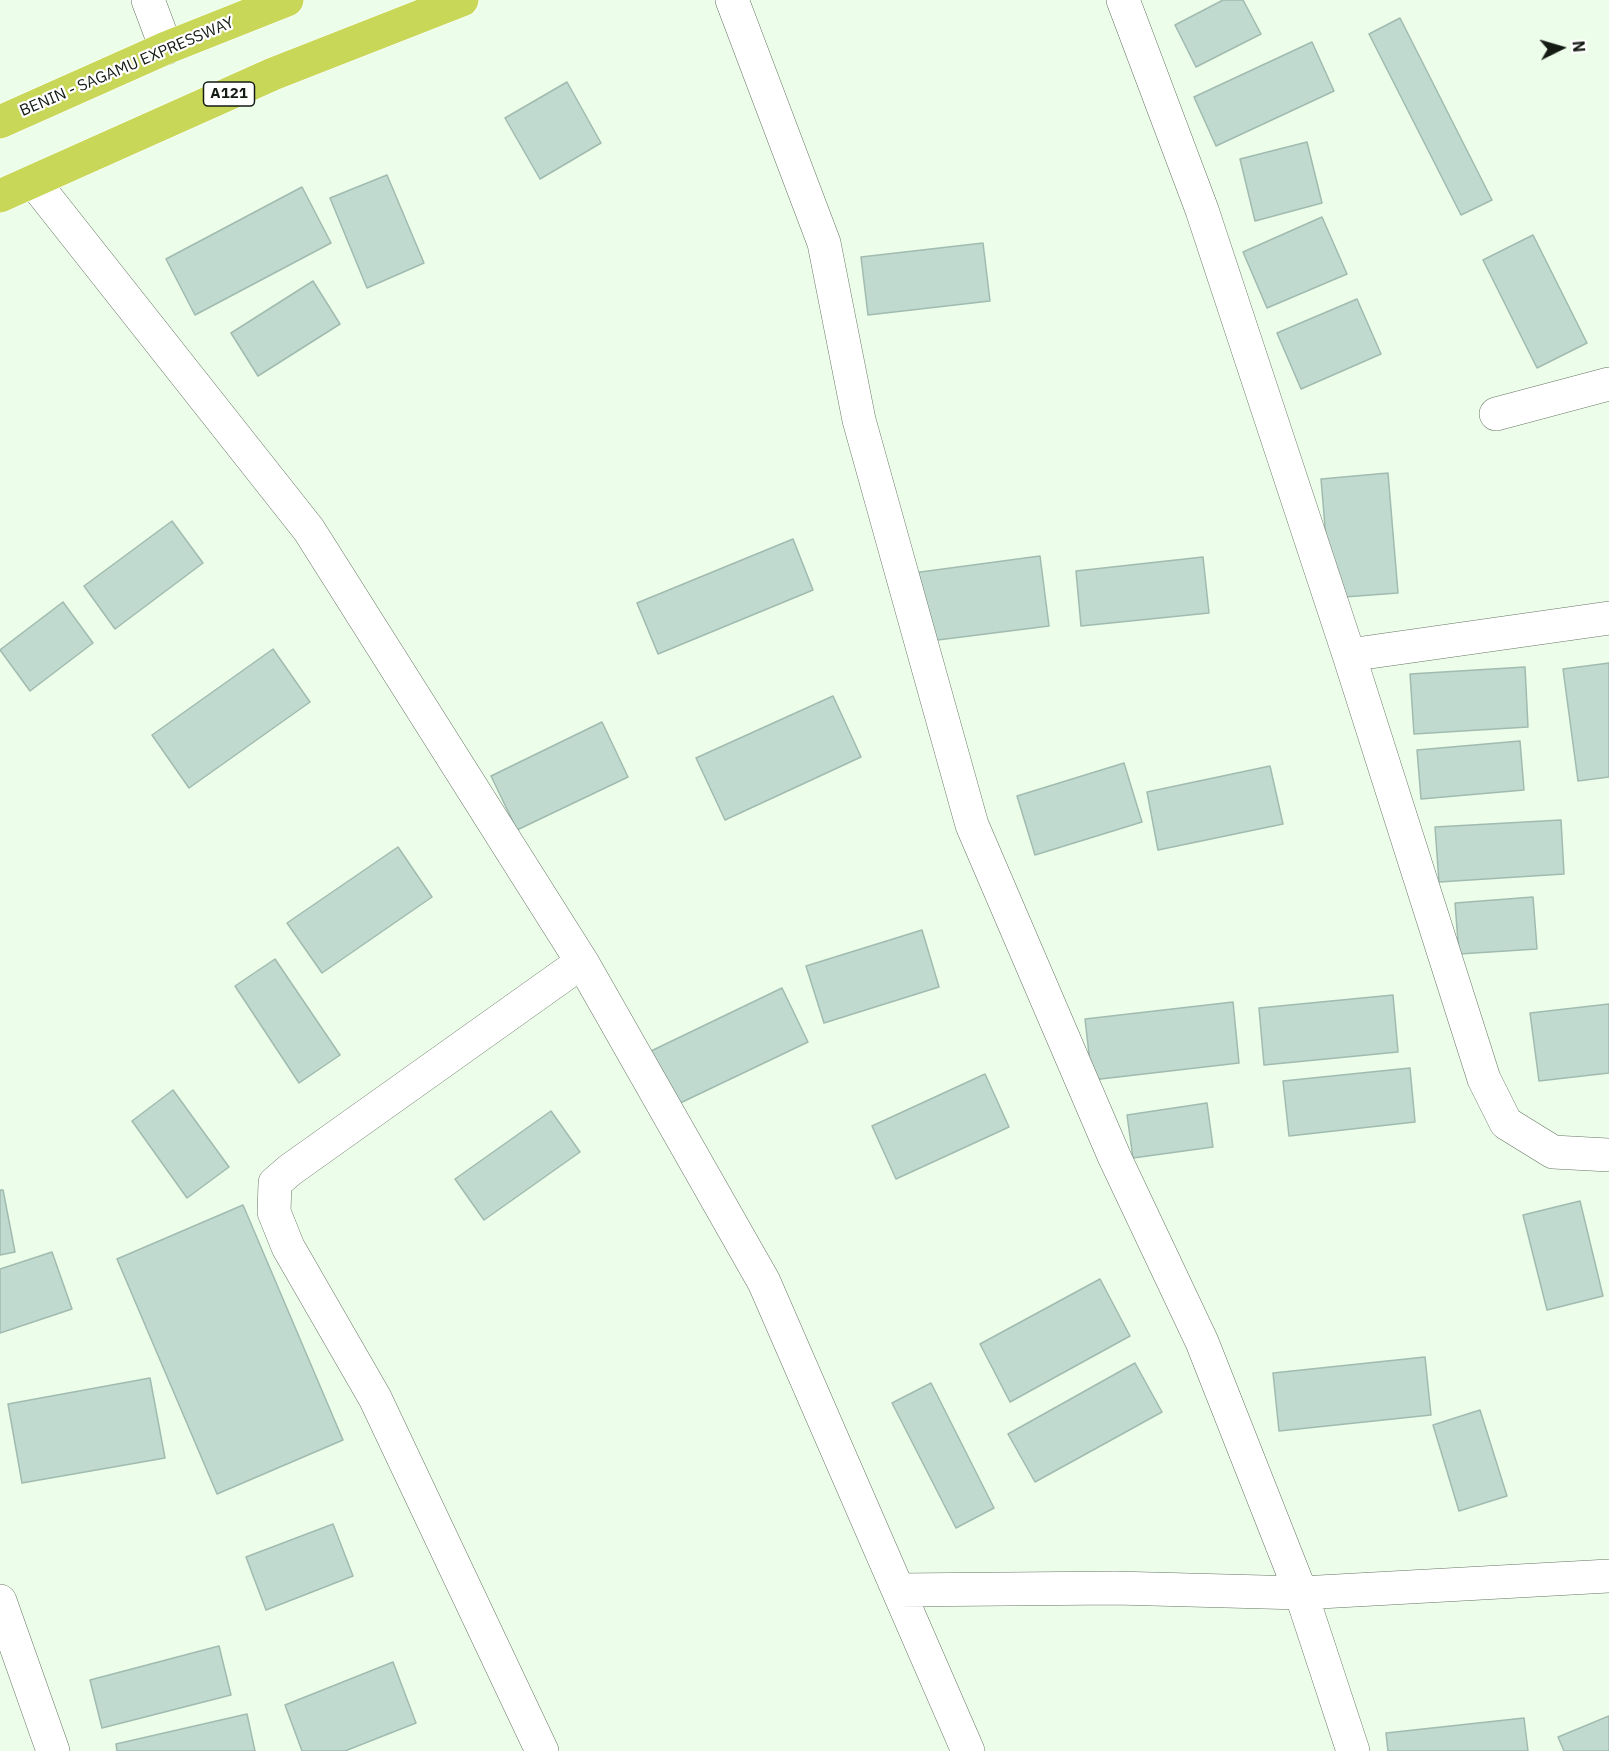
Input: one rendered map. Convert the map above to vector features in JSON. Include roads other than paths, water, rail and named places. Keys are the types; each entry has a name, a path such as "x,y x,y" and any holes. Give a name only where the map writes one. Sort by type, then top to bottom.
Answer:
{"highway":[{"name":"BENIN - SAGAMU EXPRESSWAY","path":"0,122 166,48 287,0"},
{"name":"A121","path":"0,196 273,74 462,0"}],"street":[{"path":"148,0 166,48"},
{"path":"732,0 824,243 859,420 972,825 1114,1156 1202,1342 1301,1593 1353,1751"},
{"path":"1123,0 1202,210 1349,655 1484,1078 1506,1123 1553,1152 1609,1155"},
{"path":"34,182 309,530 582,962 765,1282 968,1751"},
{"path":"1496,414 1609,384"},
{"path":"1349,655 1609,618"},
{"path":"543,1751 375,1398 288,1247 274,1212 275,1183 582,962"},
{"path":"898,1590 1115,1588 1301,1593 1609,1576"},
{"path":"0,1601 53,1751"}]}
